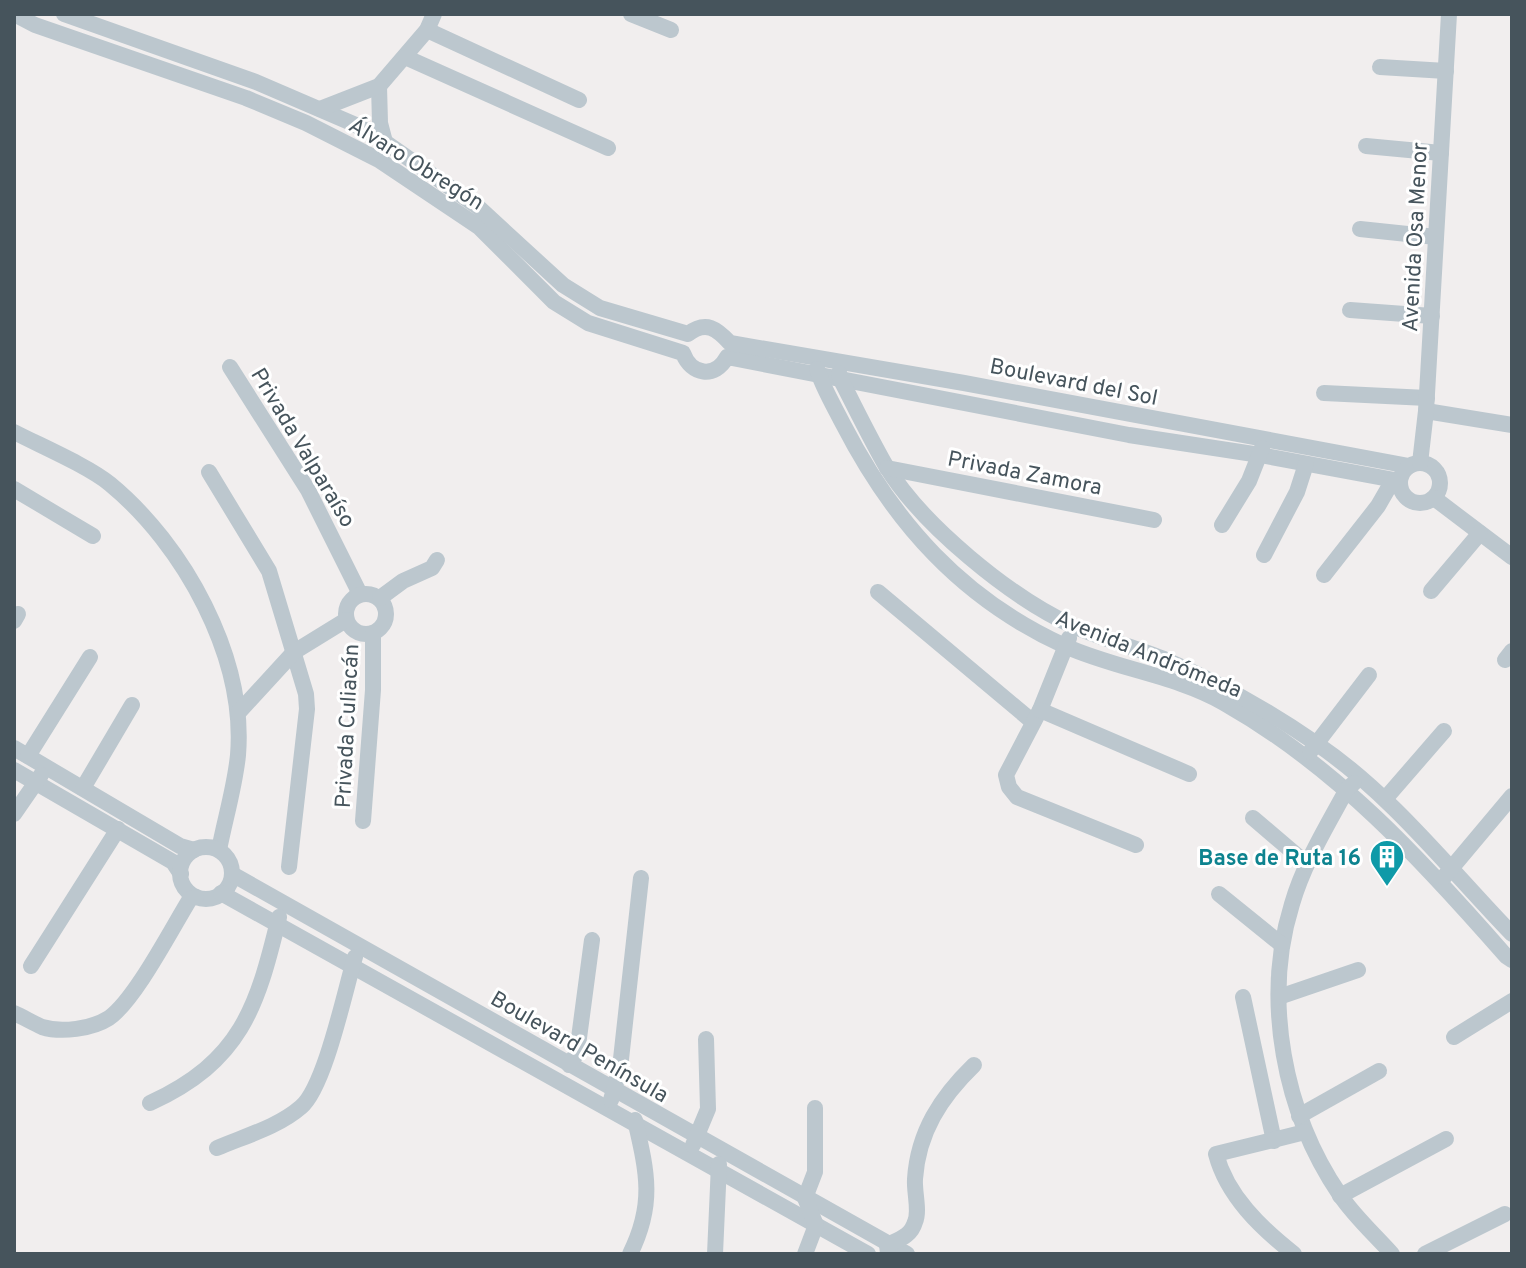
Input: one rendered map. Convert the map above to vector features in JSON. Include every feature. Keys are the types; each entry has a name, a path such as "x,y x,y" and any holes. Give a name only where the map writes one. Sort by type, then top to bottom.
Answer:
{"street":[{"name":"Álvaro Obregón","path":"14,14 35,25 246,98 306,123 379,160 479,227 554,302 588,323 683,353 691,368 705,372 718,368 729,350 718,330 710,327 702,326 688,334 600,308 563,285 478,207 385,142 320,109 256,82 64,14"},
{"path":"631,14 671,30"},
{"name":"Avenida Osa Menor","path":"1415,464 1427,405 1449,14"},
{"path":"320,109 379,86 430,22 579,100"},
{"path":"405,57 608,148"},
{"path":"1380,67 1446,71"},
{"path":"379,86 380,123 385,142 379,160"},
{"path":"1366,146 1441,153"},
{"path":"1360,229 1436,237"},
{"path":"1350,310 1432,316"},
{"name":"Boulevard del Sol","path":"729,350 837,360 1262,447 1306,464 1396,481"},
{"name":"Boulevard del Sol","path":"729,350 819,376 1129,435 1415,464"},
{"name":"Avenida Andrómeda","path":"813,356 819,376 865,467 907,523 948,570 1000,611 1066,646 1151,673 1222,702 1361,776 1385,799 1510,955"},
{"name":"Avenida Andrómeda","path":"837,360 841,380 887,468 924,514 968,556 1013,590 1072,625 1162,658 1222,685 1312,750 1347,789 1512,934"},
{"name":"Privada Valparaíso","path":"230,367 308,490 360,594"},
{"path":"1324,393 1427,405 1512,425"},
{"path":"14,432 107,482 146,517 180,561 209,612 238,713 238,756 219,850"},
{"path":"1222,525 1249,481 1262,447"},
{"path":"1264,555 1297,492 1306,464"},
{"path":"1324,575 1396,481 1415,464 1433,467 1440,486 1434,498 1423,503 1412,502 1396,481"},
{"name":"Privada Zamora","path":"887,468 1154,520"},
{"path":"209,472 269,571 306,694 307,709 289,867"},
{"path":"14,489 93,536"},
{"path":"1434,498 1512,557"},
{"path":"1431,591 1480,533"},
{"path":"380,598 403,581 432,568 437,560"},
{"path":"878,592 1036,716 1189,774"},
{"path":"360,594 380,598 386,618 379,630 366,634 353,630 345,613 349,601 360,594"},
{"path":"238,713 294,652 346,620"},
{"path":"1072,625 1036,716 1006,775 1009,787 1017,797 1136,845"},
{"name":"Privada Culiacán","path":"363,821 373,690 373,633"},
{"path":"90,657 21,752 180,846 194,850"},
{"path":"1312,750 1369,675"},
{"path":"83,788 132,705"},
{"path":"1385,799 1444,731"},
{"path":"14,814 46,766"},
{"path":"14,770 173,862 184,886 196,897"},
{"path":"1361,776 1347,789 1307,864 1291,904 1282,945 1279,997 1285,1066 1305,1132 1340,1196 1392,1254"},
{"path":"1445,876 1512,796"},
{"path":"1253,818 1307,864"},
{"path":"31,966 118,829"},
{"path":"14,1013 44,1028 91,1026 109,1018 128,999 190,899 213,897 221,893 232,874 230,862 219,850 202,847 183,861 181,874"},
{"name":"Boulevard Península","path":"232,874 805,1198 888,1250 907,1254"},
{"path":"609,1109 620,1068 641,878"},
{"name":"Boulevard Península","path":"221,893 868,1254"},
{"path":"1219,894 1282,945"},
{"path":"150,1103 181,1089 202,1074 240,1031 254,1006 282,903"},
{"path":"569,1065 577,1053 592,940"},
{"path":"217,1148 277,1123 303,1106 317,1085 358,946"},
{"path":"1279,997 1358,970"},
{"path":"1243,997 1274,1141"},
{"path":"1454,1037 1512,1001"},
{"path":"689,1154 708,1109 706,1039"},
{"path":"888,1250 910,1234 917,1219 914,1193 916,1163 922,1139 944,1096 974,1065"},
{"path":"1299,1116 1379,1071"},
{"path":"630,1100 648,1183 647,1210 630,1254"},
{"path":"805,1254 816,1225 805,1198 815,1172 815,1108"},
{"path":"1294,1254 1269,1234 1241,1204 1219,1167 1216,1154 1305,1132"},
{"path":"1340,1196 1446,1139"},
{"path":"715,1254 720,1171 716,1148"},
{"path":"1425,1254 1505,1214"}],"place":[{"name":"Base de Ruta 16","path":"1387,888"}]}
